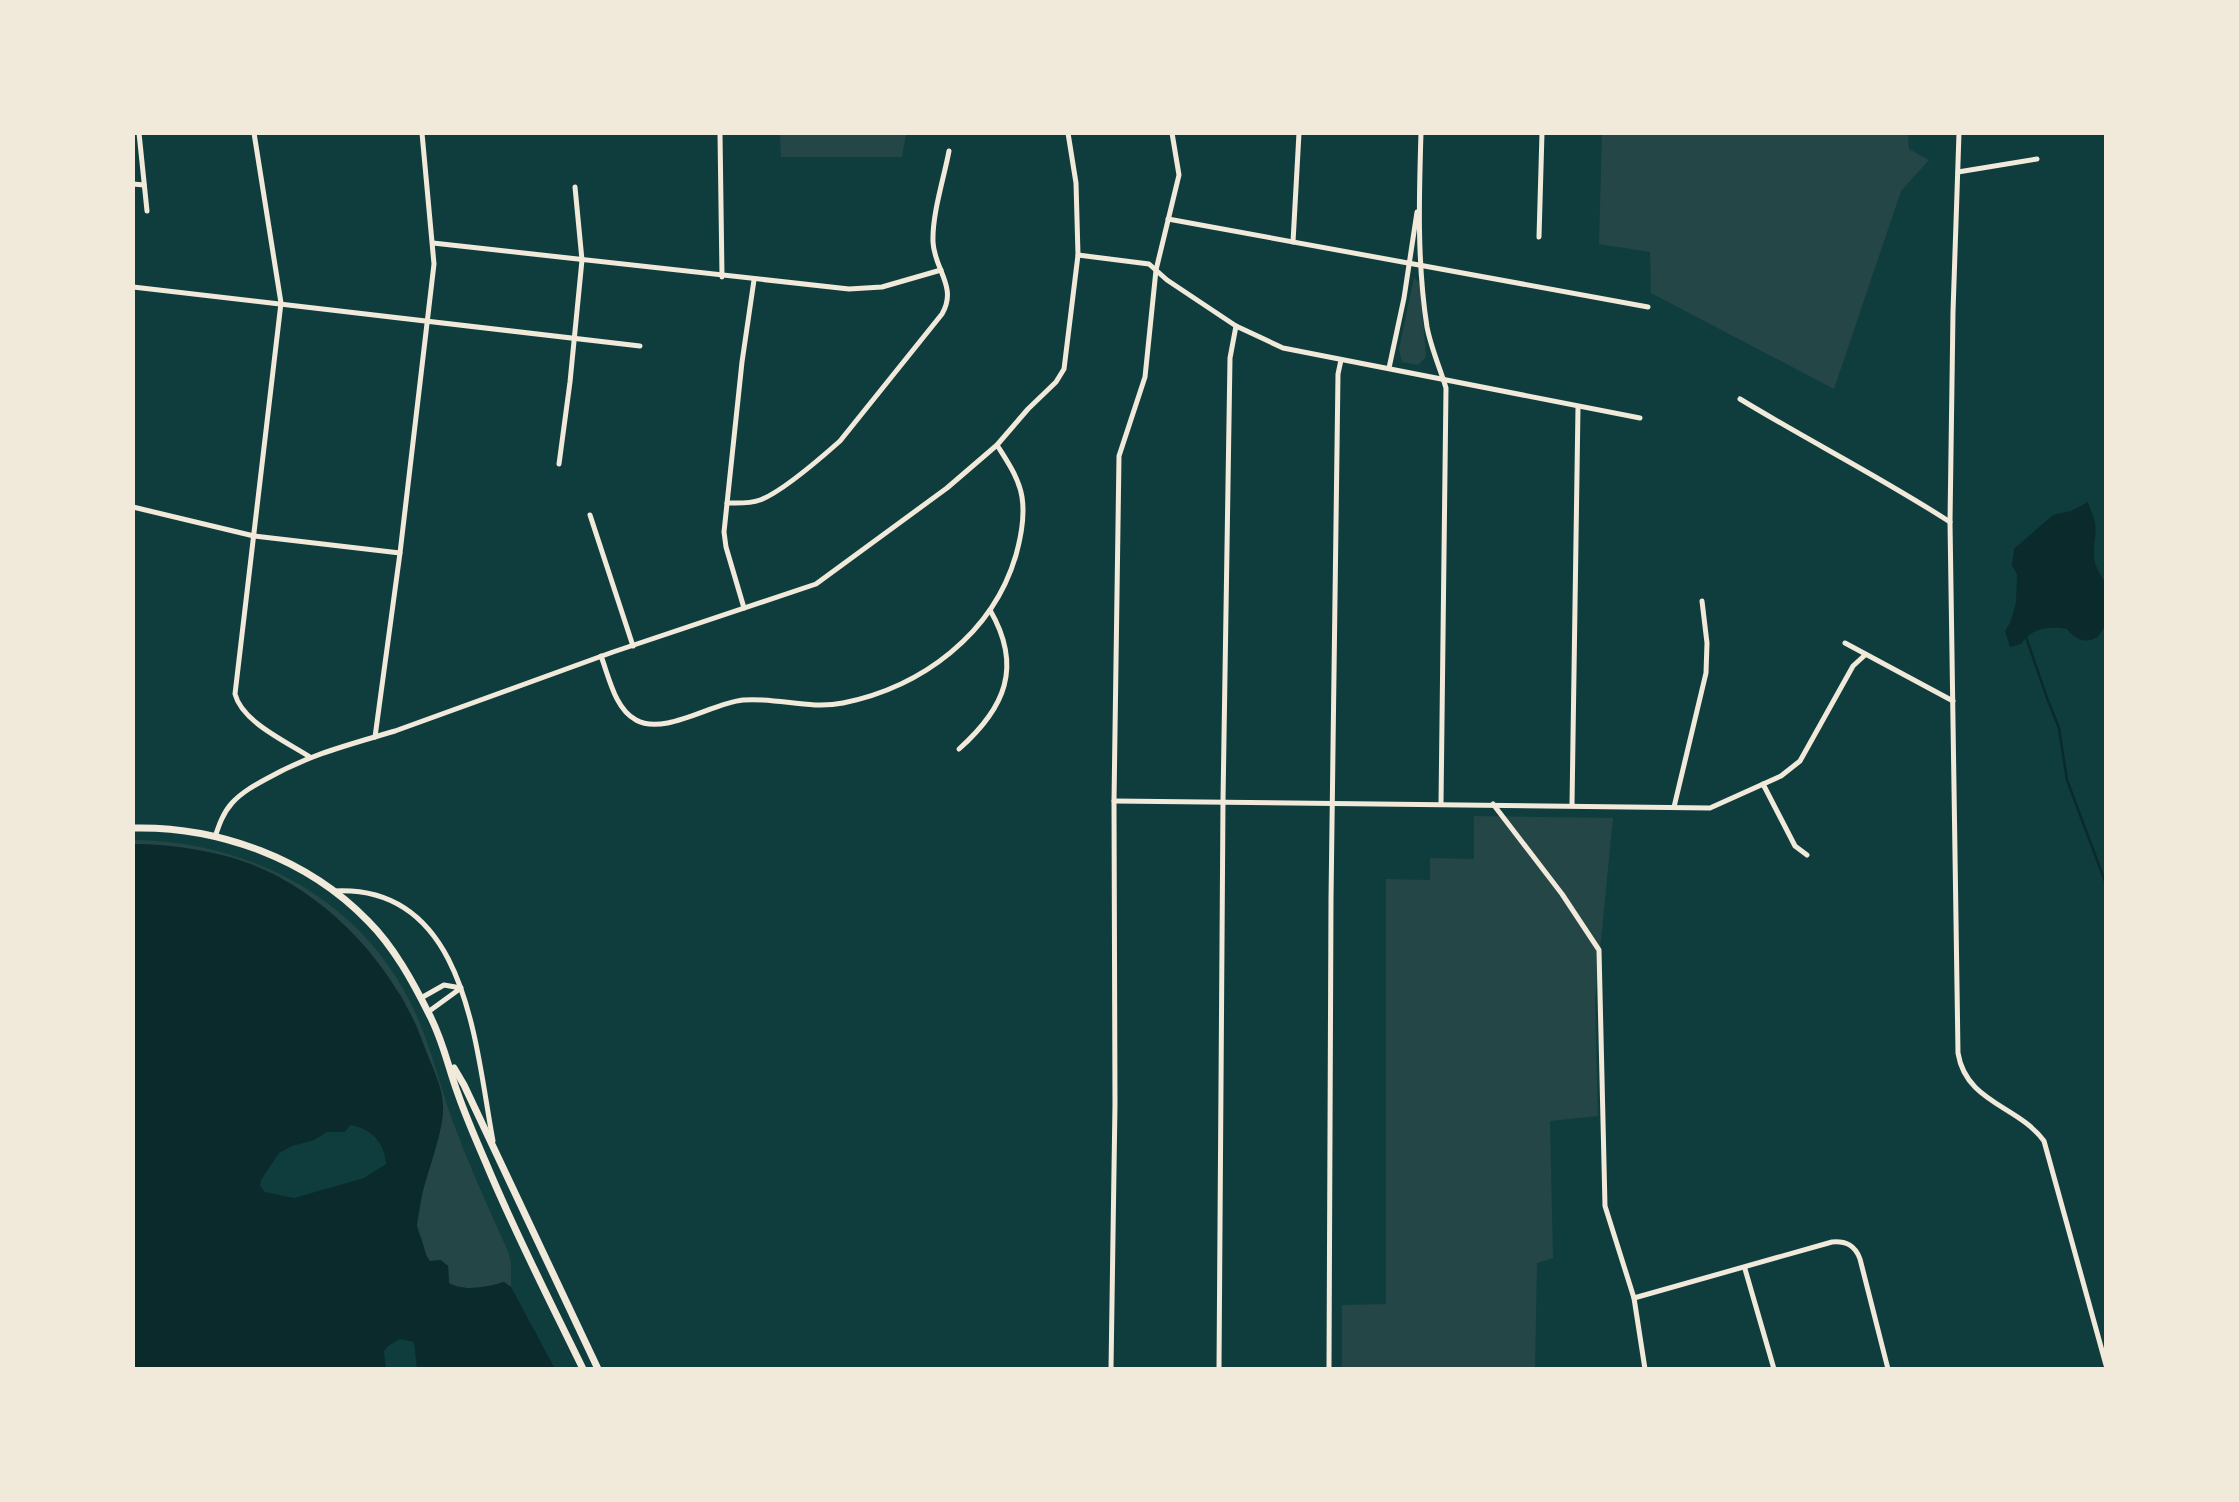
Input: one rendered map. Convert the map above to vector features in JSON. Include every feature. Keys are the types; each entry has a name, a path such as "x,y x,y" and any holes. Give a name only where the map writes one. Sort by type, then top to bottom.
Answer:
{"main road":[{"path":"133,828 175,830 215,837 269,854 333,891 382,937 429,1012 487,1166 583,1369"},
{"path":"448,1058 464,1085 598,1369"}],"street":[{"path":"139,133 146,211"},
{"path":"254,133 281,303 235,685 236,698 250,719 310,757"},
{"path":"375,737 434,264 422,133"},
{"path":"720,133 722,277"},
{"path":"215,837 228,809 243,793 310,757 375,737 601,656 816,584 947,488 997,445 1056,382 1064,369 1078,255 1076,183 1068,133"},
{"path":"1111,1369 1119,456 1144,377 1156,270 1179,175 1172,133"},
{"path":"1293,242 1298,133"},
{"path":"1421,133 1421,267 1427,328 1444,379 1446,405 1441,804"},
{"path":"1539,237 1542,133"},
{"path":"1959,133 1950,522 1959,1061 1969,1081 1984,1098 2029,1125 2044,1141 2106,1365"},
{"path":"727,503 765,498 840,440 942,314 949,291 935,255 933,235 949,151"},
{"path":"1958,173 2037,159"},
{"path":"133,184 144,185"},
{"path":"559,464 582,260 575,187"},
{"path":"1389,369 1419,195"},
{"path":"1168,219 1648,307"},
{"path":"433,243 722,277 862,289 882,287 941,270"},
{"path":"1078,255 1149,264 1236,326 1283,348 1578,408 1640,418"},
{"path":"744,608 724,537 754,280"},
{"path":"133,287 640,346"},
{"path":"1219,1369 1223,801 1230,358 1236,326"},
{"path":"1329,1367 1332,803 1338,374 1341,360"},
{"path":"1740,399 1812,443 1915,499 1950,522"},
{"path":"1573,805 1578,408"},
{"path":"601,656 618,701 625,712 637,721 648,724 668,723 713,707 745,700 833,705 876,695 917,677 952,652 970,635 990,610 1013,565 1023,515 1020,489 997,445"},
{"path":"133,507 254,537 400,553"},
{"path":"590,515 633,646"},
{"path":"1674,807 1706,673 1707,643 1702,601"},
{"path":"959,749 985,723 1004,684 1007,650 1000,628 990,610"},
{"path":"1845,643 1953,701"},
{"path":"1114,801 1711,808 1781,776 1800,761 1853,666 1866,655"},
{"path":"1763,785 1795,846 1807,855"},
{"path":"1493,804 1562,894 1599,950 1604,1198 1607,1216 1634,1298 1644,1369"},
{"path":"333,891 357,890 375,893 395,901 415,914 435,937 461,988 472,1026 494,1150"},
{"path":"421,999 444,985 461,988"},
{"path":"429,1012 461,988"},
{"path":"1634,1298 1745,1269 1832,1242 1848,1244 1855,1249 1862,1264 1888,1369"},
{"path":"1745,1269 1774,1369"}],"shaded area":[{"path":"780,133 906,134 902,157 781,157"},
{"path":"1602,133 1908,133 1909,149 1929,160 1901,191 1834,389 1651,293 1650,252 1599,244"},
{"path":"1414,278 1420,283 1426,357 1418,365 1402,362 1399,349"},
{"path":"2088,502 2094,518 2095,561 2107,593 2107,618 2101,632 2090,640 2083,640 2067,629 2047,628 2035,631 2021,644 2010,647 2005,631 2016,603 2017,575 2012,565 2014,549 2053,515 2071,511"},
{"path":"1474,816 1613,818 1595,1000 1598,1116 1550,1121 1553,1258 1537,1263 1535,1369 1342,1369 1342,1305 1386,1304 1386,879 1430,880 1430,858 1474,859"},
{"path":"133,840 175,843 216,851 255,863 293,881 327,903 358,930 386,962 422,1028 459,1138 507,1249 511,1262 511,1287 504,1282 476,1288 455,1286 449,1283 448,1265 430,1261 426,1255 417,1226 443,1107 441,1091 417,1026 401,995 326,910 278,876 251,864 220,856 133,844"},
{"path":"133,844 163,845 210,852 253,865 282,878 334,915 378,963 412,1017 441,1091 441,1129 417,1221 427,1256 430,1261 441,1260 448,1266 449,1283 455,1286 476,1288 504,1282 511,1287 555,1369 417,1369 414,1342 400,1339 384,1351 386,1369 133,1369","holes":["350,1125 370,1133 380,1143 386,1164 364,1178 294,1198 265,1192 260,1186 261,1180 279,1153 314,1140 327,1132 345,1132"]}],"waterway":[{"path":"2026,637 2059,728 2067,780 2106,884"}]}
